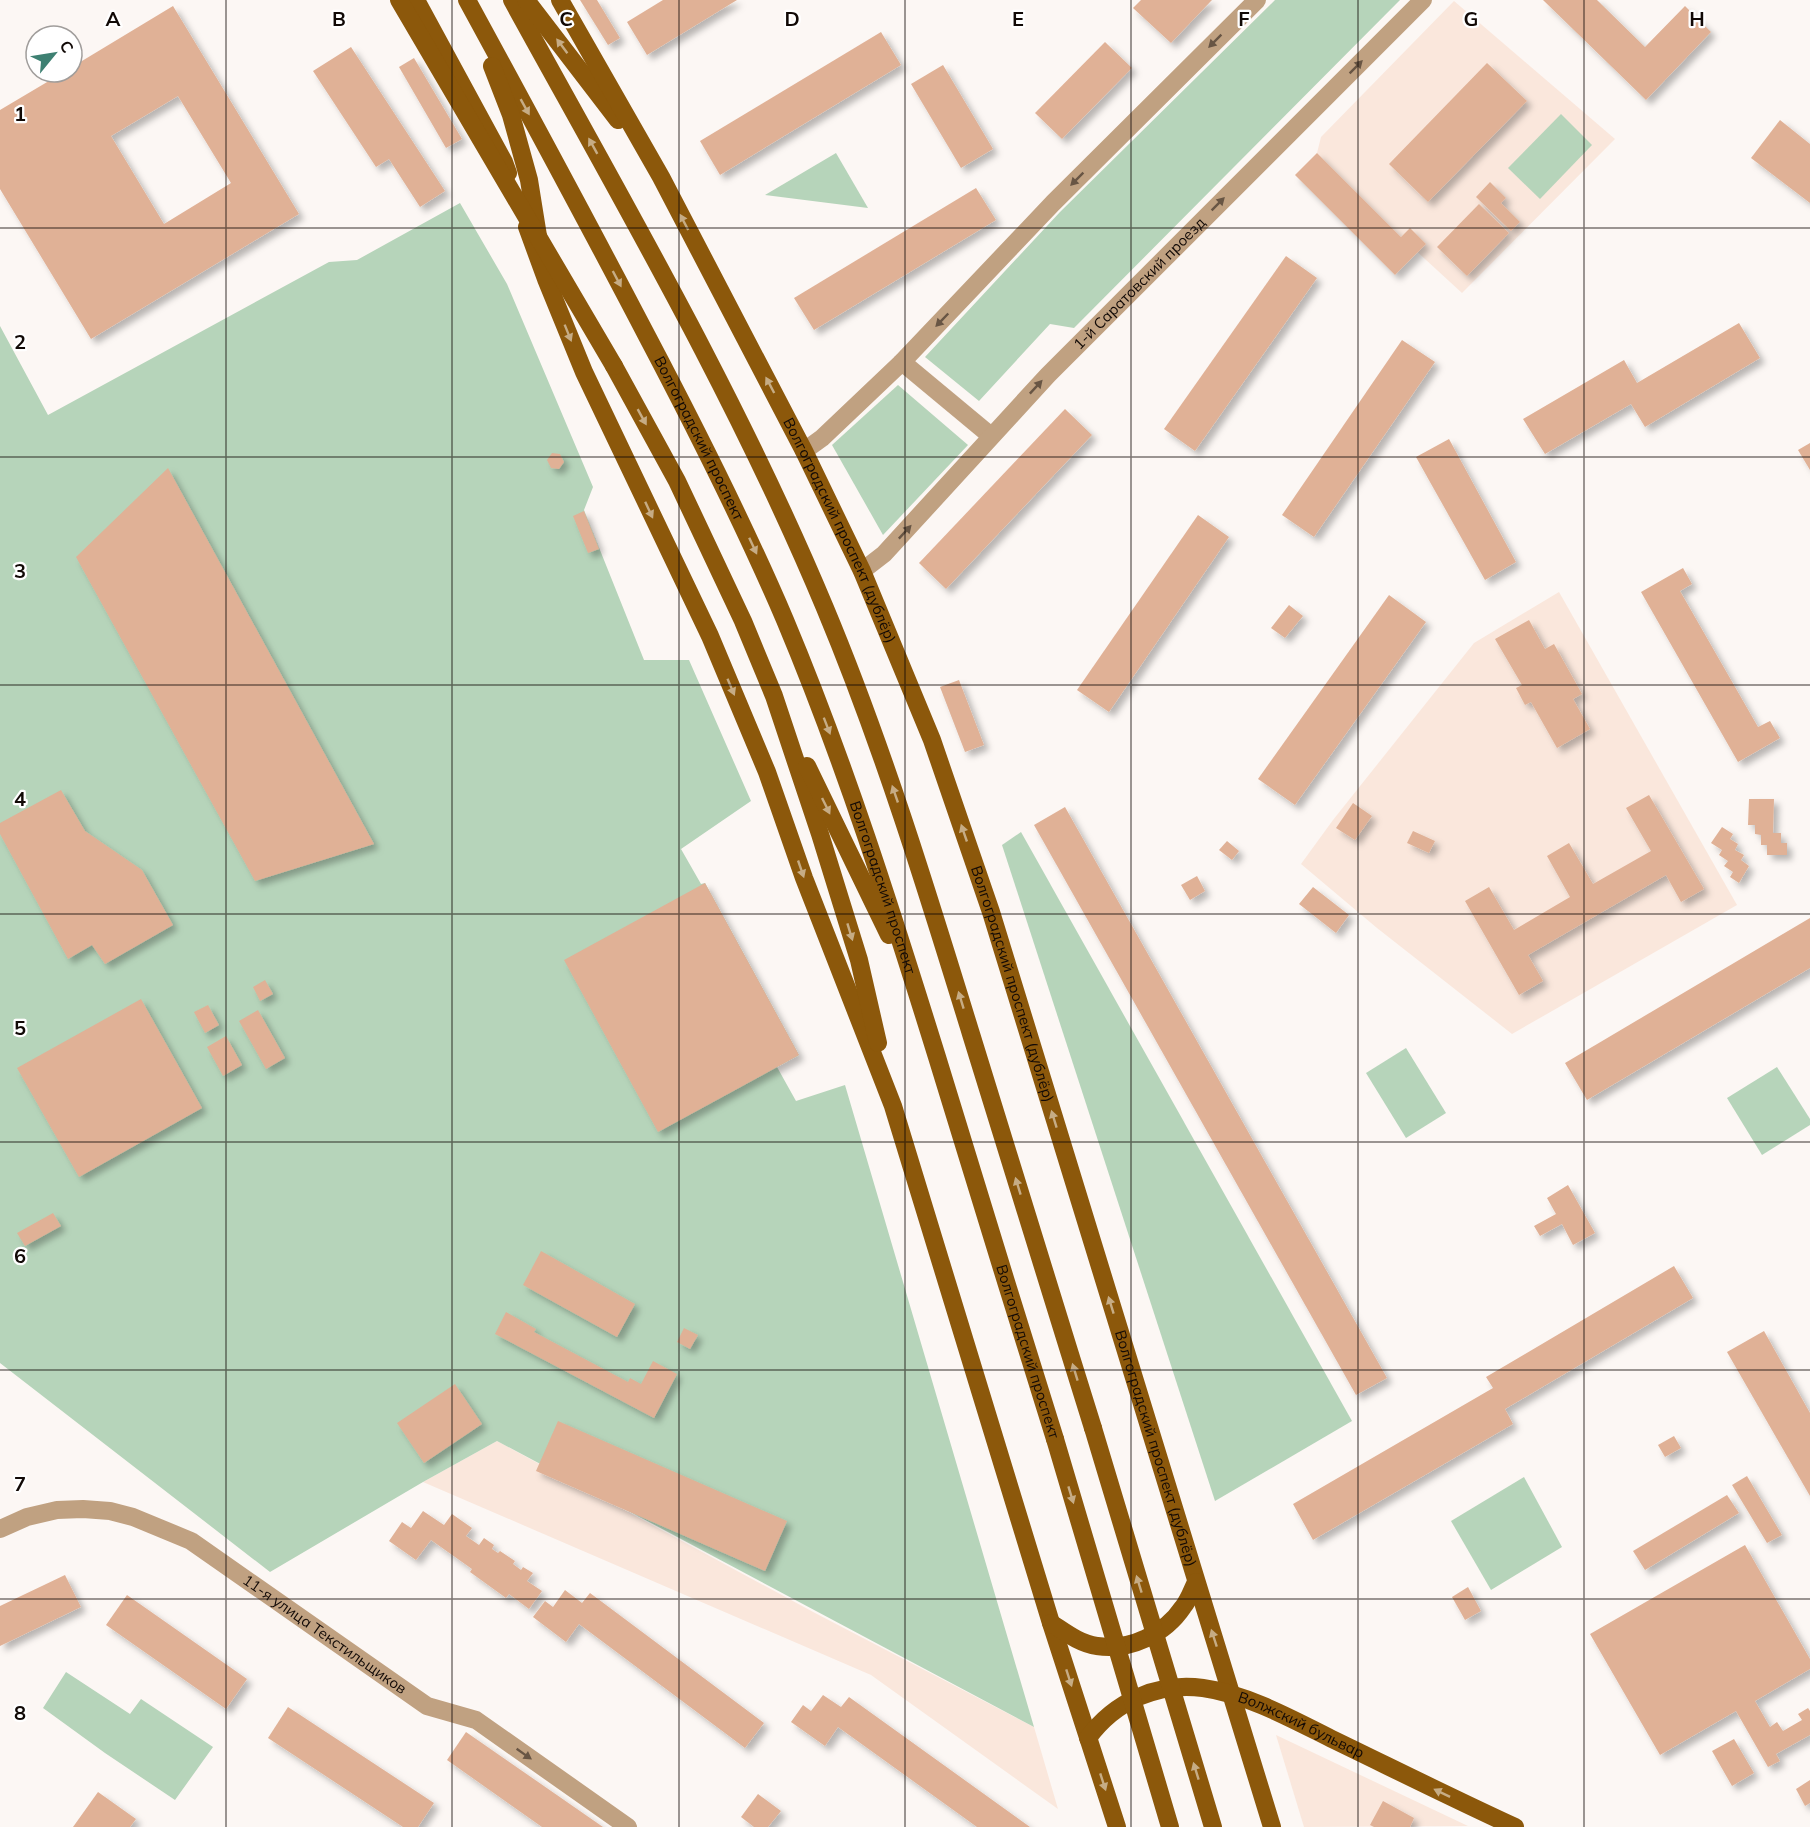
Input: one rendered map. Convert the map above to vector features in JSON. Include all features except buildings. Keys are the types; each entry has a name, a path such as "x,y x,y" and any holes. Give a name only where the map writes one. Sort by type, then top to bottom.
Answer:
{"main road":[{"path":"399,0 614,366 677,481 743,621 774,696 916,992"},
{"path":"416,0 504,162 546,279 584,372 710,636 767,772 804,878 893,1106"},
{"path":"466,0 511,115 529,180 546,279"},
{"name":"Волгоградский проспект","path":"466,0 586,218 713,464 760,562 813,688 849,785 916,992 1054,1439 1170,1827"},
{"path":"512,0 704,351 758,457 826,611 867,715 906,825 1093,1428 1213,1827"},
{"name":"Волгоградский проспект (дублёр)","path":"526,0 661,177"},
{"name":"Волгоградский проспект (дублёр)","path":"560,0 661,177 804,451 862,571 932,740 991,912 1272,1827"},
{"path":"774,696 859,960 893,1106 1051,1623 1117,1827"},
{"path":"1051,1623 1077,1639 1096,1646 1117,1647 1132,1644 1166,1626 1184,1607 1196,1582"},
{"name":"Волжский бульвар","path":"1088,1738 1108,1714 1121,1705 1161,1689 1202,1688 1233,1694 1515,1827"}],"street":[{"path":"804,451 822,438 902,363 1058,198 1257,0"},
{"name":"1-й Саратовский проезд","path":"862,571 884,554 1064,358 1423,0"},
{"path":"902,363 991,436"},
{"name":"11-я улица Текстильщиков","path":"0,1529 27,1517 57,1510 83,1509 110,1511 154,1524 191,1541 427,1706 476,1720 628,1827"}],"shaded area":[{"path":"1454,1 1615,139 1462,293 1401,237 1317,153 1321,137"},
{"path":"1559,592 1737,905 1512,1034 1377,928 1301,864 1333,820 1474,643"},
{"path":"497,1441 815,1613 1034,1727 1058,1809 871,1675 423,1482"},
{"path":"1276,1735 1468,1826 1304,1827"}],"green space":[{"path":"1275,0 1400,0 1074,328 1050,324 979,401 925,357 1060,212"},
{"path":"1561,114 1592,145 1540,199 1508,168"},
{"path":"836,153 868,208 765,195"},
{"path":"460,203 507,284 593,487 584,510 644,660 689,660 751,801 681,849 701,884 705,883 799,1055 777,1067 796,1101 845,1085 1034,1727 497,1441 270,1572 0,1363 0,326 48,415 329,262 357,260"},
{"path":"898,385 968,445 883,535 832,445"},
{"path":"1021,832 1352,1421 1215,1501 1002,845"},
{"path":"1406,1048 1446,1113 1406,1138 1366,1073"},
{"path":"1777,1067 1810,1119 1810,1125 1762,1155 1727,1098"},
{"path":"1524,1477 1562,1547 1491,1590 1451,1521"},
{"path":"66,1672 130,1714 141,1699 213,1747 175,1800 43,1708"}]}
